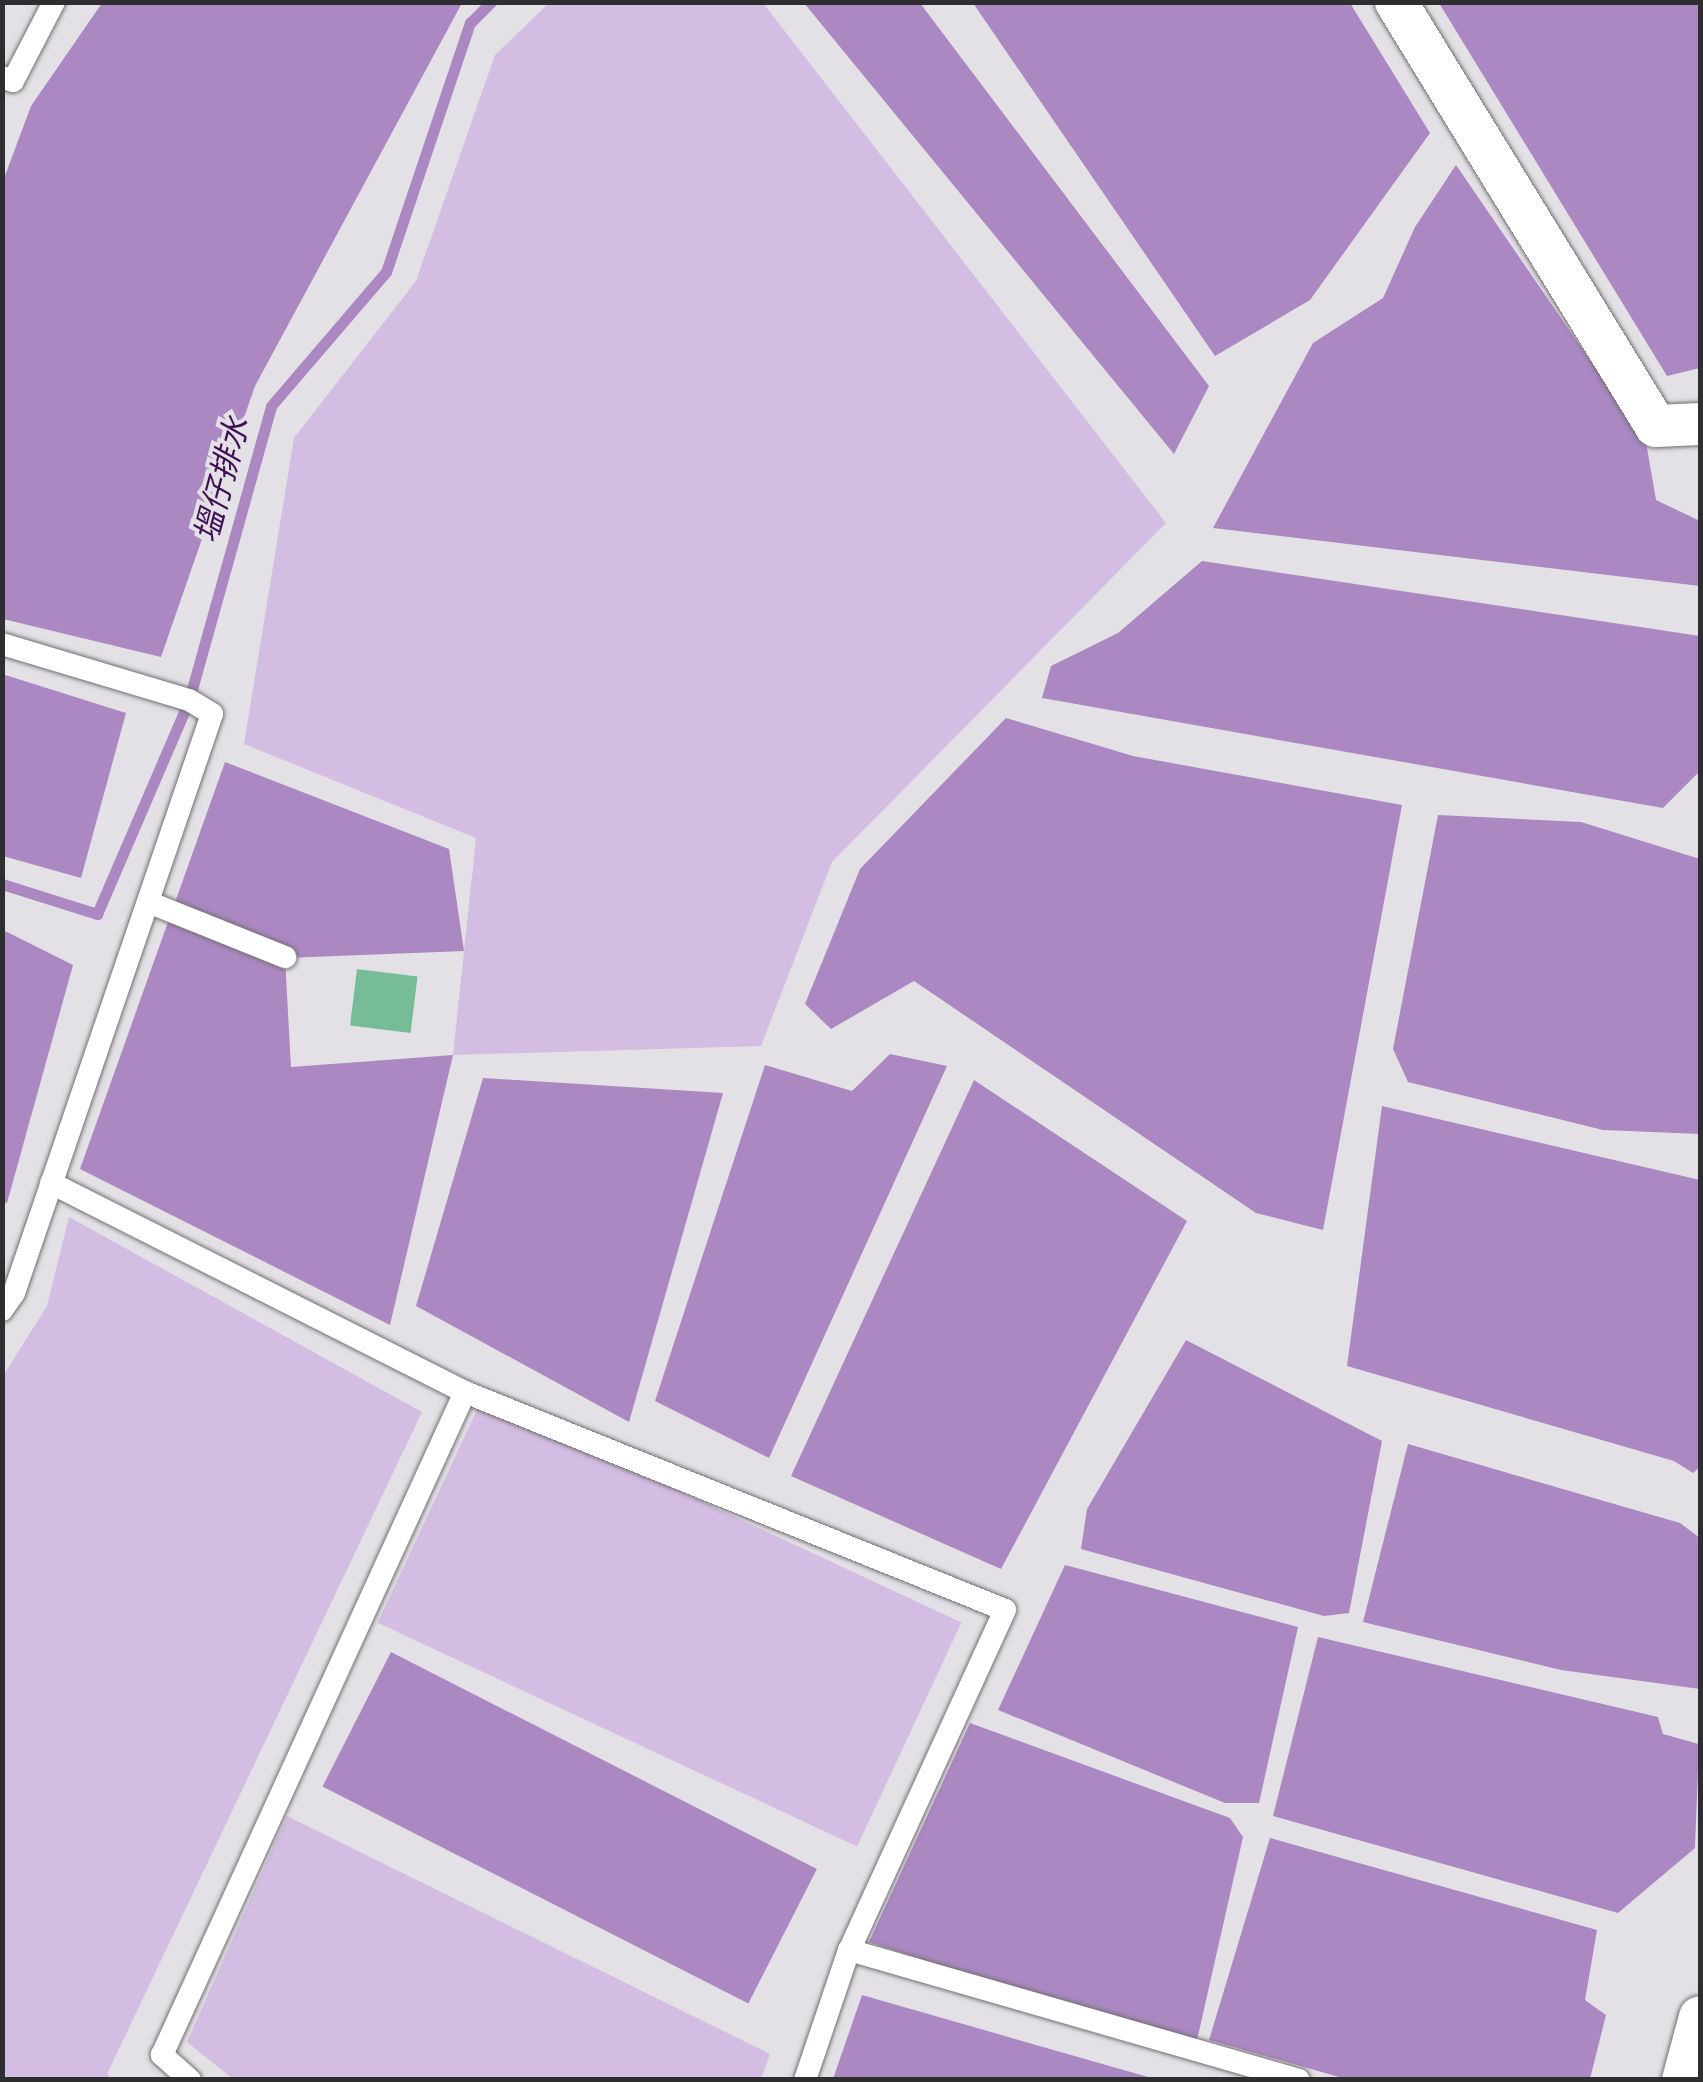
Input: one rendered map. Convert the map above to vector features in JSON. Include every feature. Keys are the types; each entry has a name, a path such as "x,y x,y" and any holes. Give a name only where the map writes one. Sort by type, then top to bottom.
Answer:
{"street":[{"path":"1396,2 1656,426 1700,424"},
{"path":"1683,2080 1700,2017"}],"lane":[{"path":"2,77 14,81 54,2"},
{"path":"2,644 189,700 212,714 51,1183 2,1310"},
{"path":"148,902 285,957"},
{"path":"51,1183 465,1392 1005,1610 849,1950 805,2080"},
{"path":"190,2080 162,2055 465,1392"},
{"path":"849,1950 1300,2080"}],"shaded area":[{"path":"550,2 763,3 1166,523 832,862 761,1046 453,1055 476,838 244,744 294,438 416,281 495,55"},
{"path":"69,1217 422,1412 107,2074 112,2079 3,2079 3,1376 47,1306"},
{"path":"482,1399 961,1623 857,1846 378,1623"},
{"path":"287,1816 770,2054 761,2079 233,2079 187,2042"}],"water":[{"path":"102,3 462,3 255,386 161,657 3,619 3,181 31,106"},
{"path":"804,3 920,3 1209,386 1174,454"},
{"path":"973,3 1350,3 1430,133 1310,300 1215,356"},
{"path":"1439,3 1700,3 1700,368 1667,376"},
{"path":"1456,165 1646,442 1656,500 1700,521 1700,586 1213,528 1313,343 1383,298 1415,227"},
{"path":"1202,561 1700,636 1700,771 1663,808 1042,698 1051,666 1118,633"},
{"path":"2,674 126,713 81,878 3,856"},
{"path":"1006,718 1133,756 1402,805 1323,1230 1256,1213 914,981 831,1029 805,1004 860,869"},
{"path":"225,762 449,849 464,951 285,958 291,1067 453,1055 390,1325 80,1169"},
{"path":"1438,815 1581,822 1700,859 1700,1134 1603,1130 1408,1082 1393,1049"},
{"path":"3,930 73,965 7,1203 2,1201"},
{"path":"890,1054 947,1066 769,1458 655,1401 765,1065 852,1091"},
{"path":"483,1078 723,1093 629,1422 416,1306"},
{"path":"974,1080 1187,1221 1001,1569 791,1476"},
{"path":"1382,1106 1700,1180 1700,1467 1693,1473 1674,1461 1347,1366"},
{"path":"1186,1340 1382,1441 1349,1613 1324,1616 1081,1549 1087,1509"},
{"path":"1408,1444 1680,1523 1700,1538 1700,1689 1561,1670 1363,1622"},
{"path":"1065,1565 1298,1627 1259,1803 1225,1803 998,1710"},
{"path":"1318,1637 1658,1717 1663,1734 1699,1744 1695,1848 1618,1913 1273,1816"},
{"path":"391,1652 817,1869 748,2004 322,1787"},
{"path":"970,1723 1230,1818 1243,1837 1195,2049 869,1942"},
{"path":"1270,1838 1597,1930 1585,2000 1606,2015 1590,2079 1346,2079 1209,2040"},
{"path":"862,1995 1155,2079 833,2079"}],"building":[{"path":"357,969 418,976 411,1033 350,1026"}],"waterway":[{"name":"塭仔排水","path":"2,884 97,914 189,700 271,406 386,272 470,23 491,2"}]}
